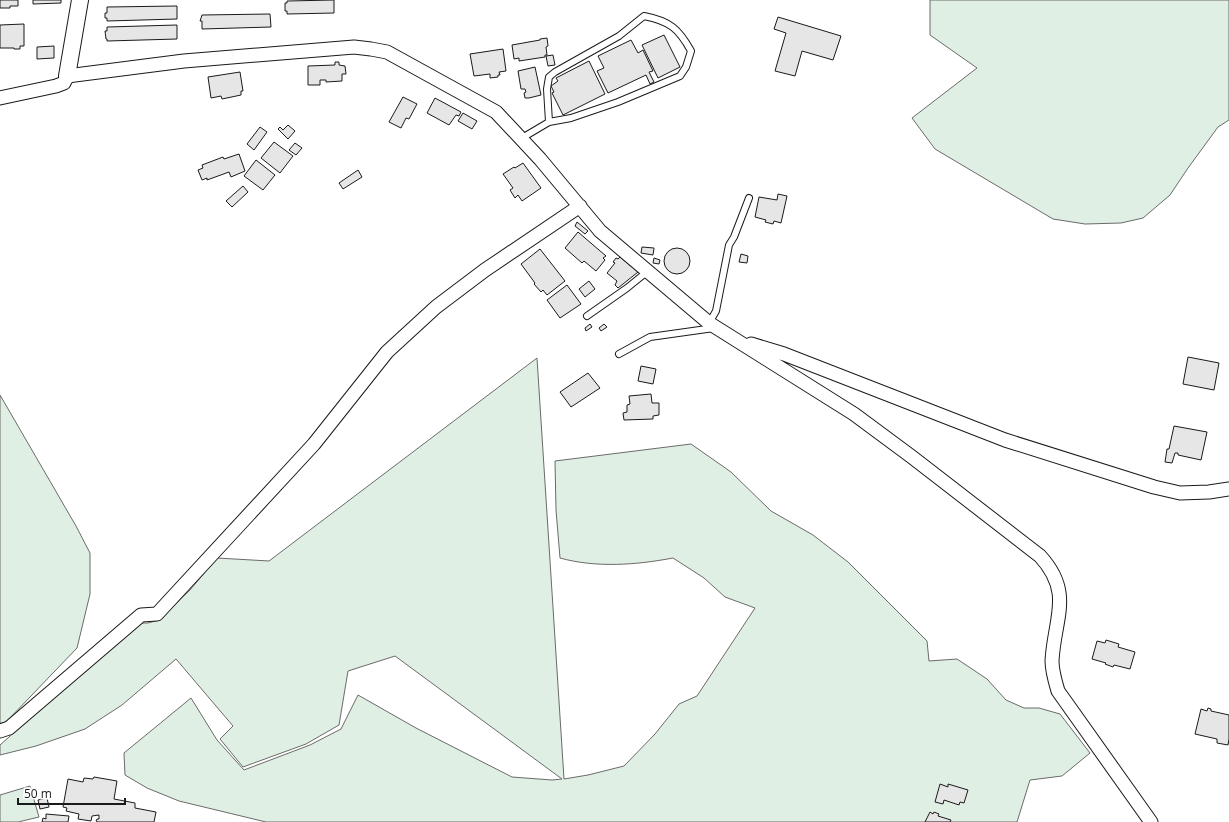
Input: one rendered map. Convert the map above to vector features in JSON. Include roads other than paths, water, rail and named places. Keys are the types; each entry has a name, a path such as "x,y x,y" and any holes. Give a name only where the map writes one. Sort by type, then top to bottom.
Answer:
{"street":[{"path":"0,98 64,83 67,76 80,0"},
{"path":"67,76 184,61 354,48 371,49 387,52 496,112 522,138 600,231 713,325 854,414 1040,556 1050,566 1056,580 1060,609 1052,663 1058,691 1151,822"},
{"path":"0,731 9,728 141,615 157,614 314,444 387,352 436,307 486,270 580,206"},
{"path":"734,338 784,354 1004,440 1154,487 1180,493 1209,492 1229,489"}],"lane":[{"path":"522,138 549,122 571,118 618,102 680,76 686,67 691,51 682,35 672,26 654,18 644,16 619,36 555,72 549,77 547,89 549,122"},
{"path":"619,354 650,337 713,325 729,245 734,237 749,198"},
{"path":"587,316 628,288 648,271"}]}
